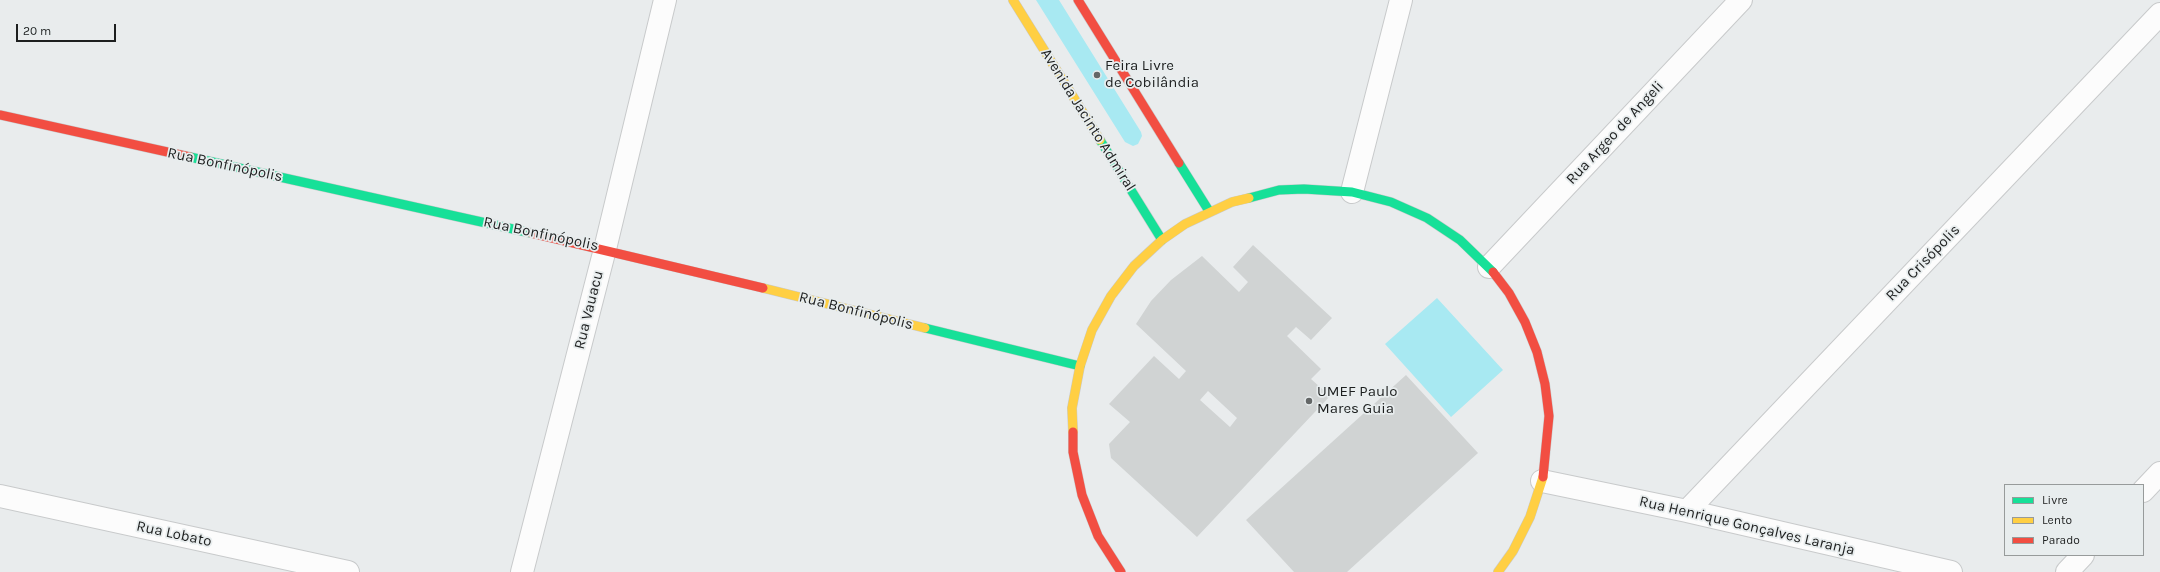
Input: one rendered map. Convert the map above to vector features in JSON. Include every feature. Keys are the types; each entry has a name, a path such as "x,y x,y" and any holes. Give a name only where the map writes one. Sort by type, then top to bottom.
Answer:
{"street":[{"name":"Rua Vauacu","path":"522,572 605,248 665,0"},
{"name":"Avenida Jacinto Admiral","path":"1014,0 1162,240"},
{"path":"1078,0 1209,211"},
{"path":"1352,192 1401,0"},
{"name":"Rua Argeo de Angeli","path":"1489,267 1741,0"},
{"name":"Rua Crisópolis","path":"1687,511 2160,14"},
{"name":"Rua Bonfinópolis","path":"0,115 605,248 1080,366"},
{"path":"1121,572 1098,536 1082,495 1073,452 1072,408 1080,366 1092,330 1111,296 1134,266 1162,240 1185,224 1209,211 1232,202 1279,190 1322,189 1352,192 1391,202 1427,218 1460,240 1489,267 1509,293 1525,322 1537,352 1545,384 1548,416 1548,449 1542,481 1530,517 1513,551 1498,572"},
{"path":"2144,490 2160,473"},
{"name":"Rua Henrique Gonçalves Laranja","path":"1542,481 1687,511 1950,572"},
{"name":"Rua Lobato","path":"0,496 348,572"},
{"path":"2067,572 2082,556"}],"shaded area":[{"path":"1036,0 1059,0 1141,132 1142,136 1138,144 1133,146 1125,142"},
{"path":"1437,298 1503,370 1451,417 1385,344"}],"building":[{"path":"1253,245 1332,318 1311,340 1296,327 1287,336 1321,369 1311,379 1330,396 1197,537 1111,458 1109,444 1130,422 1109,404 1154,356 1179,379 1186,371 1136,324 1151,301 1171,280 1202,256 1239,292 1248,282 1233,267","holes":["1208,391 1237,418 1230,427 1200,400"]},
{"path":"1406,375 1478,453 1347,572 1294,572 1246,520"}],"traffic: fast":[{"path":"1100,140 1162,240"},
{"path":"190,157 531,233"},
{"path":"1179,163 1209,211"},
{"path":"1249,198 1279,190 1304,189 1352,192 1391,202 1427,218 1460,240 1493,272"},
{"path":"925,328 1080,366"}],"traffic: slow":[{"path":"1013,0 1100,140"},
{"path":"1073,432 1072,408 1080,366 1092,330 1111,296 1134,266 1162,240 1185,224 1232,202 1249,198"},
{"path":"763,288 925,328"},
{"path":"1498,572 1513,551 1530,517 1543,477"}],"traffic: jam":[{"path":"1078,0 1179,163"},
{"path":"0,115 190,157"},
{"path":"531,233 763,288"},
{"path":"1493,272 1509,293 1525,322 1537,352 1545,384 1549,416 1543,477"},
{"path":"1073,432 1073,452 1082,495 1098,536 1121,572"}],"place":[{"name":"Feira Livre de Cobilândia","path":"1097,75"},
{"name":"UMEF Paulo Mares Guia","path":"1309,401"}]}
